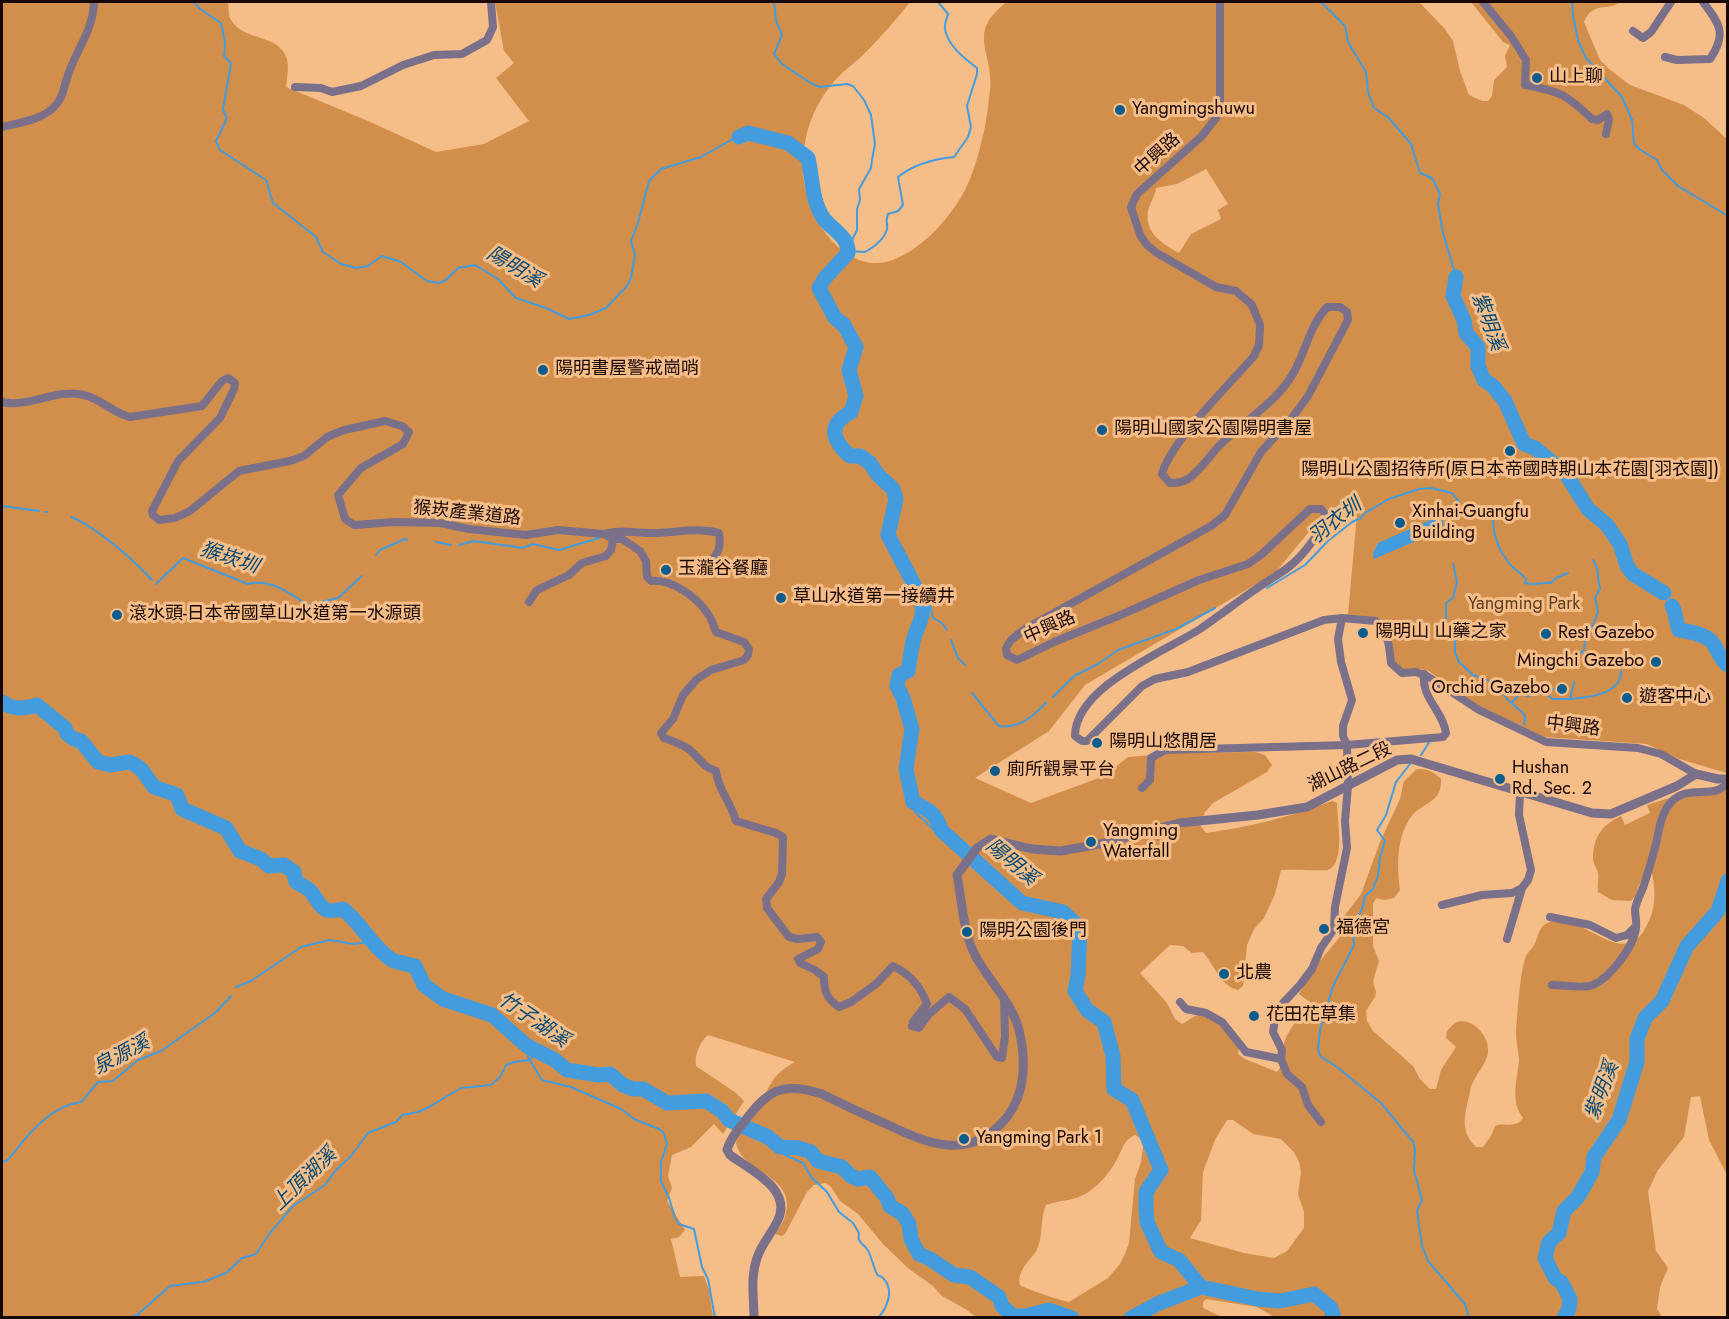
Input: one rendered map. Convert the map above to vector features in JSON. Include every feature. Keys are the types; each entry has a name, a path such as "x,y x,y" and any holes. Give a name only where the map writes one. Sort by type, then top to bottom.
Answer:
{"street":[{"path":"2,127 39,117 52,110 63,96 67,76 90,29 94,2"},
{"path":"295,87 321,88 332,92 361,86 403,65 434,55 462,54 487,40 493,27 491,2"},
{"name":"中興路","path":"1220,2 1220,104 1216,118 1202,136 1137,194 1131,207 1137,229 1147,245 1216,287 1236,291 1252,305 1260,325 1259,345 1254,356 1182,438 1164,465 1162,474 1170,483 1178,483 1189,478 1220,445 1280,390 1290,378 1305,350 1315,320 1327,307 1341,307 1347,312 1348,320 1308,396 1293,418 1261,452 1225,515 1025,629 1011,640 1006,648 1007,656 1017,660 1199,580 1248,564 1263,554 1310,509 1321,509 1326,515 1325,523 1292,564 1200,629 1136,663 1115,679 1084,710 1077,722 1075,736 1082,741 1087,741 1142,686 1155,679 1188,672 1324,620 1342,618 1376,621 1388,636 1391,645 1391,663 1402,673 1416,672 1424,675 1479,711 1546,742 1638,748 1661,754 1696,774"},
{"path":"1483,2 1511,36 1526,60 1525,86 1549,89 1565,96 1581,107 1592,119 1598,120 1607,114 1609,119 1606,134"},
{"path":"1633,31 1642,38 1651,32 1671,2"},
{"path":"1665,57 1677,60 1710,59 1719,46 1721,38 1716,19 1703,2"},
{"name":"猴崁產業道路","path":"2,402 23,403 83,394 130,417 202,406 222,381 228,378 235,383 229,402 213,426 178,461 152,510 153,515 159,520 175,518 190,512 239,471 290,461 304,456 327,437 344,430 385,421 402,426 409,432 403,444 361,468 338,495 345,519 354,525 406,522 526,535 558,530 604,534 631,545 640,551 646,561 647,576 651,580 660,580 680,588 708,614 716,632 744,642 749,649 744,660 711,670 697,679 683,695 673,719 661,733 664,738 675,741 690,751 706,768 716,771 717,784 727,798 736,821 783,837 782,873 779,882 766,899 767,908 789,937 819,938 821,942 818,949 798,959 800,963 824,977 824,988 829,1000 839,1007 851,1002 876,984 893,966 922,990 927,1004 912,1026 919,1028 929,1014 949,997 965,1009 997,1057 1002,1058 1005,1036 1004,1000"},
{"path":"604,534 629,530 651,533 709,530 719,533 721,546 717,555 709,563"},
{"path":"529,602 537,590 569,575 582,563 606,556 611,550 613,539"},
{"path":"1321,1122 1308,1105 1302,1087 1287,1074 1281,1059 1282,1050 1273,1032 1275,1020 1283,1003 1312,969 1321,948 1334,929 1335,907 1347,848 1345,821 1348,786 1347,745 1343,736 1343,726 1352,700 1341,662 1338,639 1342,618"},
{"path":"1142,788 1150,780 1151,758 1165,750 1347,745 1443,737 1446,733 1444,722 1427,696 1423,683 1424,675"},
{"name":"湖山路二段","path":"1004,1000 974,955 967,933 957,875 977,848 991,839 1032,849 1061,851 1105,843 1179,824 1307,807 1397,760 1411,759 1592,813 1611,814 1677,786 1696,774"},
{"path":"1552,985 1593,985 1612,970 1628,951 1636,926 1635,910 1651,864 1664,813 1672,800 1691,791 1718,791 1723,789 1728,780 1696,774"},
{"path":"1507,939 1522,888 1531,870 1519,815 1520,792"},
{"path":"1442,905 1482,895 1512,893 1522,888"},
{"path":"1550,917 1590,925 1617,938 1627,935 1636,926"},
{"path":"754,1317 752,1276 757,1257 782,1212 782,1201 772,1185 730,1155 727,1150 732,1137 753,1110 761,1100 778,1090 806,1089 822,1094 917,1139 949,1147 975,1143 996,1129 1015,1107 1020,1096 1024,1071 1019,1029 1004,1000"},
{"path":"1180,1002 1186,1009 1206,1013 1222,1022 1246,1052 1281,1059"}],"green space":[{"name":"Yangming Park","path":"2,2 228,2 230,18 237,27 277,45 283,51 288,62 286,87 436,152 484,144 529,121 496,78 514,63 504,51 495,2 910,2 875,43 841,74 824,94 812,117 803,155 805,186 810,204 827,235 845,253 860,260 877,263 898,258 932,234 951,212 965,190 977,158 988,108 990,78 984,32 990,19 1006,2 1419,2 1445,29 1453,41 1460,71 1469,95 1482,101 1488,101 1492,96 1494,80 1507,67 1505,56 1510,45 1503,42 1471,2 1620,2 1592,11 1584,22 1600,60 1630,85 1684,105 1704,118 1728,140 1727,773 1679,759 1647,744 1544,737 1469,702 1429,671 1404,669 1397,666 1392,658 1392,639 1383,624 1348,615 1357,514 1308,533 1275,573 1085,685 1049,731 975,778 1031,803 1104,776 1128,757 1177,753 1255,752 1265,755 1272,765 1267,772 1213,803 1205,812 1200,825 1206,833 1270,821 1332,801 1337,803 1339,850 1334,866 1328,870 1281,870 1275,894 1264,918 1254,929 1247,945 1243,986 1238,990 1232,988 1218,975 1203,952 1192,953 1183,946 1170,945 1140,973 1167,1003 1175,1019 1182,1024 1195,1016 1202,1015 1215,1020 1239,1048 1238,1054 1277,1072 1281,1065 1287,1035 1310,1002 1299,994 1319,962 1339,938 1345,915 1361,894 1380,842 1400,799 1404,781 1417,769 1435,774 1441,779 1438,793 1411,817 1400,843 1398,871 1400,890 1394,898 1384,900 1376,898 1373,904 1373,946 1379,961 1373,981 1375,997 1366,1011 1367,1021 1373,1031 1413,1066 1420,1079 1430,1089 1436,1089 1441,1070 1456,1047 1446,1038 1447,1031 1457,1022 1463,1021 1478,1028 1485,1038 1488,1053 1471,1086 1465,1119 1466,1131 1476,1147 1483,1147 1495,1126 1514,1124 1523,1118 1515,1098 1519,1061 1516,1034 1519,994 1526,956 1542,927 1557,920 1570,922 1624,944 1636,940 1652,914 1654,887 1652,873 1645,871 1631,901 1612,900 1598,892 1598,873 1593,851 1600,833 1609,823 1621,816 1625,825 1650,813 1647,805 1666,799 1727,789 1727,1175 1709,1140 1700,1096 1691,1097 1684,1137 1658,1170 1648,1191 1656,1251 1668,1268 1660,1287 1657,1309 1662,1317 1276,1318 1257,1307 1206,1299 1203,1302 1203,1308 1222,1317 976,1317 942,1296 933,1286 909,1269 883,1244 858,1214 840,1201 826,1183 814,1185 807,1192 785,1234 782,1236 775,1234 785,1217 787,1203 784,1192 747,1160 740,1152 736,1142 773,1080 781,1071 795,1062 708,1035 698,1049 696,1066 744,1101 723,1134 714,1124 691,1147 672,1155 668,1176 672,1188 667,1201 685,1230 679,1237 671,1239 680,1277 704,1276 709,1290 713,1317 2,1318","holes":["1206,169 1228,204 1218,210 1221,219 1191,234 1179,253 1161,242 1152,232 1149,226 1148,211 1156,188 1177,184","1227,1120 1233,1120 1253,1134 1281,1139 1294,1152 1301,1172 1298,1194 1304,1212 1304,1228 1287,1251 1274,1258 1244,1253 1190,1238 1201,1220 1203,1172 1215,1140","1135,1135 1140,1138 1143,1147 1135,1179 1129,1243 1120,1264 1108,1278 1069,1302 1020,1285 1021,1272 1038,1247 1046,1205 1077,1198 1091,1190 1110,1170 1125,1143"]}],"water":[{"path":"1442,515 1444,529 1374,559 1373,553 1378,543"}],"waterway":[{"name":"陽明溪","path":"182,2 192,2"},
{"name":"陽明溪","path":"194,2 200,9 221,23 225,42 224,56 231,63 223,110 227,118 216,141 220,150 266,180 273,203 316,237 323,252 341,264 356,268 368,266 382,256 401,262 427,281 439,283 446,280 458,268 475,265 498,279 516,298 569,319 589,315 606,308 627,286 631,278 635,255 631,241 649,181 661,169 701,157 731,140"},
{"path":"774,2 776,21 782,35 774,54 782,64 820,87 847,84 853,86 864,100 871,115 875,144 871,168 859,189 857,230 848,248"},
{"path":"848,251 865,252 884,237 888,214 898,211 903,205 898,177 924,163 954,157 968,137 971,127 967,106 977,68 949,41 945,27 948,14 938,2"},
{"name":"紫明溪","path":"1321,2 1345,26 1348,42 1366,72 1368,92 1374,108 1389,118 1411,144 1420,173 1432,178 1440,194 1438,204 1443,233 1456,277"},
{"path":"1572,2 1578,40 1586,58 1622,97 1632,120 1634,143 1639,149 1657,160 1662,170 1678,186 1728,216"},
{"name":"陽明溪","path":"739,137 748,133 788,143 808,158 820,212 840,234 848,247 848,253 819,288 835,318 844,325 856,347 849,370 856,396 851,412 843,417 835,427 836,438 850,456 860,456 870,463 878,475 893,489 896,499 888,535 917,590"},
{"name":"紫明溪","path":"1456,277 1453,296 1464,320 1466,333 1478,347 1478,366 1484,380 1493,386 1505,401 1524,444 1535,448 1566,474 1588,509 1607,525 1620,544 1627,566 1633,574 1664,593"},
{"name":"羽衣圳","path":"1267,588 1305,565 1328,541 1352,522 1389,499 1419,489 1431,488 1452,493 1460,503"},
{"name":"猴崁圳","path":"2,506 39,511"},
{"path":"1494,511 1493,524 1498,544 1510,564 1526,579 1525,583 1551,583 1568,573"},
{"name":"猴崁圳","path":"71,517 114,545 152,580"},
{"path":"459,545 474,541 523,548 533,544 559,550 599,538"},
{"name":"猴崁圳","path":"376,555 380,550 407,540"},
{"name":"猴崁圳","path":"436,542 451,545"},
{"name":"猴崁圳","path":"156,584 183,558 248,584 272,585 308,605 338,598 362,576"},
{"path":"1589,635 1598,612 1595,598 1600,588 1597,568 1593,560"},
{"path":"1453,564 1457,582 1453,598 1446,603 1446,629 1455,634 1455,653 1459,662 1473,675 1496,685 1523,713 1524,724"},
{"name":"羽衣圳","path":"913,584 926,594 933,618 942,623 947,630"},
{"name":"陽明溪","path":"919,596 922,608 921,618 913,642 908,671 899,675 897,686 912,729 906,769 913,802 931,813 941,830 1022,903 1063,912 1080,928 1078,976 1075,991 1087,1010 1104,1022 1113,1056 1114,1089 1132,1100 1161,1170 1146,1192 1147,1222 1161,1252 1179,1260 1201,1287"},
{"name":"紫明溪","path":"1672,606 1679,630 1708,638 1728,665"},
{"name":"羽衣圳","path":"1053,697 1074,676 1098,664 1118,650 1176,629 1215,608"},
{"name":"羽衣圳","path":"951,640 958,658 965,665"},
{"path":"1577,657 1584,650 1585,641"},
{"path":"1570,699 1594,696 1610,690 1620,679 1621,671"},
{"path":"1521,694 1528,696 1541,691 1553,699 1570,699 1574,682"},
{"path":"1546,695 1553,689"},
{"name":"羽衣圳","path":"972,693 999,726 1019,724 1046,703"},
{"path":"1512,702 1518,696"},
{"name":"竹子湖溪","path":"2,702 19,708 37,705 65,728 67,734 81,741 98,762 110,765 129,762 134,764 142,770 154,787 177,795 182,809 226,828 240,851 261,859 269,866 284,865 294,872 296,882 311,891 324,909 331,911 343,909 385,955 392,960 415,966 424,985 443,999 492,1015 527,1046 555,1060 567,1070 599,1075 610,1074 623,1085 633,1089 643,1089 667,1103 706,1101 722,1111 729,1120 768,1137 780,1147 799,1148 811,1152 818,1161 842,1167 858,1179 870,1177 887,1198 890,1206 903,1214 909,1224 911,1239 919,1254 954,1275 970,1277 999,1297 1002,1306 1013,1316 1026,1316 1049,1310 1072,1318"},
{"path":"1421,755 1430,741"},
{"path":"1410,764 1396,782 1386,815 1377,830 1385,841 1378,876 1373,889 1365,896 1353,928 1354,945 1333,986 1320,1030 1318,1049 1320,1056 1381,1103 1413,1142 1414,1170 1422,1200 1417,1211 1422,1246 1428,1261 1465,1304 1469,1318"},
{"path":"913,802 915,812 933,829 941,830"},
{"name":"紫明溪","path":"1564,1318 1569,1309 1570,1299 1562,1283 1555,1278 1545,1258 1549,1242 1559,1233 1564,1211 1578,1197 1592,1172 1594,1157 1619,1120 1637,1062 1637,1039 1645,1018 1662,1001 1687,946 1718,911 1728,881"},
{"name":"泉源溪","path":"236,987 251,981 301,947 330,940 353,944 372,942"},
{"name":"泉源溪","path":"2,1162 8,1160 31,1132 49,1116 59,1109 81,1102 98,1082 113,1081 138,1060 161,1051 215,1013 231,996"},
{"path":"527,1046 528,1057 542,1080 571,1087 621,1109 634,1119 664,1133 667,1144 661,1162 661,1181 679,1224 694,1229 702,1267 708,1279 715,1318"},
{"name":"上頂湖溪","path":"127,1318 137,1315 170,1286 203,1282 226,1273 242,1258 256,1254 293,1206 325,1185 368,1133 396,1122 402,1115 429,1107 461,1088 491,1085 500,1077 506,1065 530,1060 537,1051"},
{"path":"780,1147 785,1155 803,1163 812,1178 827,1192 839,1212 853,1223 859,1233 859,1241 868,1251 878,1276 883,1278 889,1288 887,1304 878,1318"},
{"name":"竹子湖溪","path":"1131,1318 1157,1304 1201,1287 1258,1299 1280,1301 1314,1294 1331,1308 1334,1318"}],"place":[{"name":"山上聊","path":"1537,78"},
{"name":"Yangmingshuwu","path":"1120,110"},
{"name":"陽明書屋警戒崗哨","path":"543,370"},
{"name":"陽明山國家公園陽明書屋","path":"1102,430"},
{"name":"陽明山公園招待所(原日本帝國時期山本花園[羽衣園])","path":"1510,451"},
{"name":"Xinhai-Guangfu Building","path":"1400,523"},
{"name":"玉瀧谷餐廳","path":"666,570"},
{"name":"草山水道第一接續井","path":"781,598"},
{"name":"滾水頭-日本帝國草山水道第一水源頭","path":"117,615"},
{"name":"陽明山 山藥之家","path":"1363,633"},
{"name":"Rest Gazebo","path":"1546,634"},
{"name":"Mingchi Gazebo","path":"1656,662"},
{"name":"Orchid Gazebo","path":"1562,689"},
{"name":"遊客中心","path":"1627,698"},
{"name":"陽明山悠閒居","path":"1097,743"},
{"name":"廁所觀景平台","path":"995,771"},
{"name":"Hushan Rd. Sec. 2","path":"1500,779"},
{"name":"Yangming Waterfall","path":"1091,842"},
{"name":"福德宮","path":"1324,929"},
{"name":"陽明公園後門","path":"967,932"},
{"name":"北農","path":"1224,974"},
{"name":"花田花草集","path":"1254,1016"},
{"name":"Yangming Park 1","path":"964,1139"}]}
